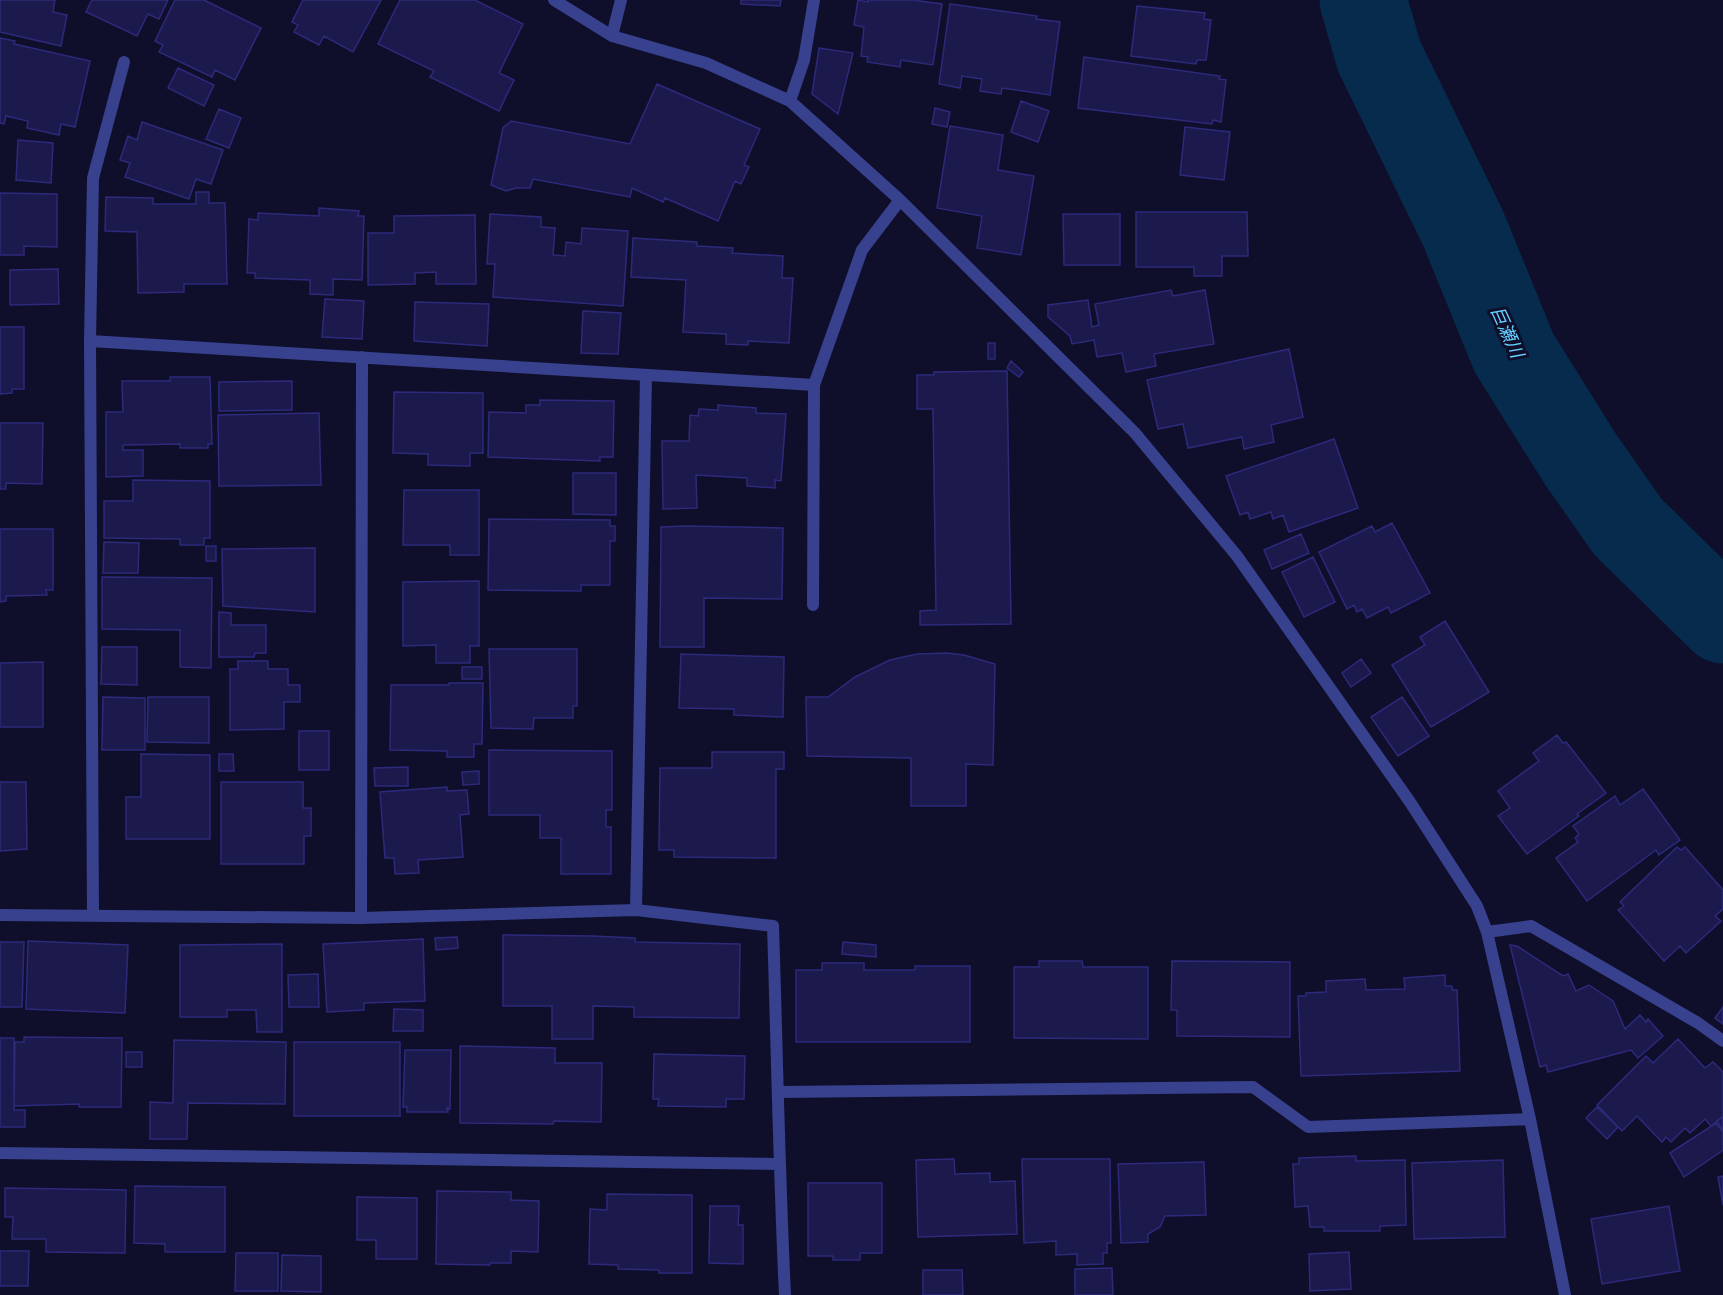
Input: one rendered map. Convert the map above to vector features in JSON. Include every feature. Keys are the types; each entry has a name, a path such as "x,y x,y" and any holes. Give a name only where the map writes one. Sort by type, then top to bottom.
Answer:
{"street":[{"path":"555,0 612,36 706,63 790,101 900,200 1135,433 1237,556 1410,802 1477,906 1487,932 1530,1119 1565,1295"},
{"path":"612,36 621,0"},
{"path":"790,101 804,60 814,0"},
{"path":"93,916 90,340 93,178 124,62"},
{"path":"813,605 814,385 862,250 900,200"},
{"path":"90,340 814,385"},
{"path":"361,918 362,357"},
{"path":"636,910 646,375"},
{"path":"0,915 361,918 636,910 773,926 779,1092 778,1164 785,1295"},
{"path":"1487,932 1531,926 1698,1023 1723,1041"},
{"path":"779,1092 1252,1087 1308,1126 1530,1119"},
{"path":"0,1153 778,1164"}],"building":[{"path":"0,0 55,0 53,12 67,15 61,46 0,32"},
{"path":"92,0 168,0 159,19 148,14 137,36 86,12"},
{"path":"175,0 204,0 261,28 235,80 215,70 212,77 159,52 163,45 155,41"},
{"path":"303,0 381,0 353,52 324,36 319,45 294,32 298,25 292,22"},
{"path":"400,0 475,0 523,24 499,73 514,80 499,111 430,77 434,71 378,44"},
{"path":"741,0 781,0 780,6 741,4"},
{"path":"858,0 868,2 868,0 912,0 942,4 933,65 901,60 900,67 867,62 868,57 861,56 864,27 854,25"},
{"path":"950,4 1037,16 1036,19 1060,22 1050,95 1002,88 1001,94 980,91 982,79 962,76 960,88 939,84"},
{"path":"1137,6 1205,13 1204,19 1211,20 1206,60 1197,60 1196,64 1131,56"},
{"path":"0,38 15,41 14,44 90,61 75,127 61,124 59,135 27,128 28,121 6,116 4,124 0,123"},
{"path":"819,48 853,53 838,114 812,94"},
{"path":"1084,57 1220,76 1219,79 1226,80 1221,122 1213,120 1212,124 1078,108"},
{"path":"178,68 214,85 204,106 168,88"},
{"path":"657,84 760,129 744,165 749,167 741,184 735,181 718,221 665,198 663,202 632,188 630,197 533,179 530,188 506,191 491,185 503,128 511,121 630,144"},
{"path":"1021,101 1049,111 1038,142 1011,132"},
{"path":"935,108 950,112 947,127 932,124"},
{"path":"219,109 241,118 229,148 206,139"},
{"path":"142,122 223,150 211,184 196,179 189,199 125,177 130,163 120,160 128,136 137,140"},
{"path":"950,126 1003,135 998,170 1034,176 1021,255 977,248 982,216 937,208"},
{"path":"1185,127 1230,132 1224,180 1180,175"},
{"path":"18,140 53,143 51,183 16,180"},
{"path":"196,192 209,192 209,203 225,203 227,284 184,284 184,292 138,293 137,232 105,231 106,197 153,198 153,204 196,204"},
{"path":"0,193 57,194 57,247 24,246 24,255 0,255"},
{"path":"319,208 359,211 358,216 364,216 362,280 333,279 333,295 310,294 310,280 255,278 255,273 247,273 249,219 258,220 258,213 319,216"},
{"path":"1136,212 1247,212 1248,256 1222,256 1222,276 1194,276 1194,267 1136,267"},
{"path":"490,214 541,217 541,227 555,228 553,255 565,256 566,242 581,244 582,228 628,231 623,306 493,297 495,264 487,264"},
{"path":"1063,214 1120,214 1120,265 1064,265"},
{"path":"475,215 476,284 436,284 436,272 415,273 415,284 368,285 368,233 394,233 394,216"},
{"path":"633,238 697,242 697,246 733,248 732,253 783,256 782,278 793,278 789,343 748,341 748,345 726,344 726,334 683,332 686,280 631,277"},
{"path":"58,269 59,304 10,305 10,270"},
{"path":"1171,290 1173,296 1205,290 1214,344 1154,354 1156,366 1126,372 1122,353 1097,357 1094,340 1072,344 1070,336 1048,317 1048,305 1088,300 1092,327 1099,325 1095,304"},
{"path":"325,299 364,301 362,339 322,337"},
{"path":"415,302 489,304 487,346 414,341"},
{"path":"583,311 621,313 618,354 581,353"},
{"path":"0,327 24,327 24,389 12,389 12,393 0,394"},
{"path":"988,343 995,343 995,359 988,359"},
{"path":"1289,349 1303,417 1271,425 1274,442 1244,449 1242,437 1188,448 1183,424 1158,429 1147,380"},
{"path":"1011,361 1023,372 1019,377 1007,368"},
{"path":"1007,371 1011,624 920,625 920,611 936,610 933,409 917,409 917,375 934,375 934,372"},
{"path":"170,377 210,377 212,444 208,444 208,448 180,448 180,444 123,445 123,450 143,450 143,476 106,477 106,412 123,412 122,381 170,381"},
{"path":"292,381 292,410 219,411 219,382"},
{"path":"394,392 483,393 483,453 470,453 470,466 428,465 428,454 393,453"},
{"path":"540,400 614,401 613,457 600,457 600,461 488,457 489,412 526,413 526,405 540,405"},
{"path":"718,405 756,408 756,413 786,414 781,481 775,480 775,488 747,486 747,478 696,475 697,508 663,509 662,441 689,441 690,415 698,416 699,409 718,410"},
{"path":"319,413 321,485 219,486 218,415"},
{"path":"0,423 43,423 42,484 6,483 6,489 0,489"},
{"path":"1334,439 1358,508 1289,532 1283,515 1273,519 1271,512 1250,519 1248,512 1240,515 1226,476"},
{"path":"573,473 616,473 616,515 573,514"},
{"path":"133,480 210,481 210,538 204,538 204,545 180,545 180,539 104,538 104,501 133,501"},
{"path":"404,490 479,490 479,555 450,555 450,545 403,545"},
{"path":"489,519 610,520 610,526 615,526 615,541 610,541 610,585 581,585 581,591 488,590"},
{"path":"1392,523 1430,593 1391,613 1388,607 1367,618 1362,609 1357,612 1354,605 1347,609 1319,552 1372,526 1375,532"},
{"path":"661,527 783,528 782,599 704,598 704,647 660,647"},
{"path":"0,529 53,529 53,590 46,590 47,595 6,596 6,601 0,602"},
{"path":"1301,534 1309,553 1272,569 1264,550"},
{"path":"104,542 139,543 138,573 103,573"},
{"path":"206,546 216,546 216,561 206,561"},
{"path":"315,548 315,612 223,606 222,549"},
{"path":"1313,557 1335,602 1304,617 1282,572"},
{"path":"102,577 212,578 211,668 180,667 180,630 102,629"},
{"path":"479,581 479,646 470,646 470,663 436,663 436,645 403,646 403,582"},
{"path":"219,612 231,613 231,625 266,625 266,653 255,653 254,657 219,657"},
{"path":"1445,621 1489,692 1431,727 1392,665 1425,645 1420,637"},
{"path":"102,647 137,647 137,685 101,684"},
{"path":"489,649 577,649 577,706 573,706 573,718 534,718 533,729 491,728"},
{"path":"681,654 784,657 783,717 734,715 734,709 679,708"},
{"path":"917,654 964,655 995,664 993,765 966,764 966,806 911,806 911,758 807,756 806,697 828,697 855,677 890,660"},
{"path":"1361,659 1371,673 1351,687 1342,673"},
{"path":"238,661 268,661 268,669 288,669 288,685 300,685 300,702 284,702 284,729 230,730 230,669 238,669"},
{"path":"43,662 43,727 0,727 0,663"},
{"path":"462,667 482,667 482,679 462,679"},
{"path":"449,683 483,683 482,744 474,744 474,757 447,757 447,751 390,750 391,685 449,685"},
{"path":"103,697 145,698 145,750 102,750"},
{"path":"148,697 209,697 209,743 147,742"},
{"path":"1402,697 1429,736 1398,756 1371,717"},
{"path":"299,731 329,731 329,770 299,770"},
{"path":"1557,735 1563,743 1566,742 1606,793 1527,854 1498,816 1510,808 1498,791 1539,761 1533,753"},
{"path":"489,750 612,751 612,810 606,810 606,827 611,827 611,874 561,874 561,838 540,838 540,815 489,815"},
{"path":"712,752 784,752 784,769 776,769 776,858 674,857 674,850 659,850 660,768 712,768"},
{"path":"141,754 210,755 210,839 126,839 126,797 141,797"},
{"path":"219,754 233,754 234,771 219,771"},
{"path":"408,767 408,786 375,786 374,768"},
{"path":"479,771 479,784 463,785 462,772"},
{"path":"0,782 26,782 27,849 0,851"},
{"path":"221,782 303,782 303,808 311,808 311,836 304,836 304,864 221,864"},
{"path":"447,787 447,791 467,790 469,814 460,815 463,857 418,860 419,873 395,874 394,858 385,858 380,792"},
{"path":"1643,789 1680,840 1659,855 1656,850 1587,901 1556,858 1578,842 1575,838 1579,834 1573,826 1615,796 1620,805"},
{"path":"1677,847 1681,850 1685,847 1723,890 1723,909 1715,916 1721,921 1686,953 1680,946 1664,961 1618,910 1624,906 1620,902"},
{"path":"503,935 593,936 635,938 635,942 740,944 739,1018 634,1017 634,1007 593,1006 593,1039 552,1039 552,1006 503,1006"},
{"path":"457,937 458,948 436,950 435,938"},
{"path":"423,939 425,1001 364,1003 364,1010 327,1012 323,944"},
{"path":"28,941 128,945 125,1013 26,1009"},
{"path":"0,942 24,942 22,1007 0,1007"},
{"path":"843,942 876,945 876,957 842,954"},
{"path":"282,944 282,1032 257,1032 256,1010 227,1010 227,1017 180,1017 180,945"},
{"path":"1510,945 1517,946 1563,976 1568,974 1576,991 1589,985 1613,1001 1625,1029 1640,1015 1646,1022 1648,1019 1663,1036 1638,1058 1631,1050 1548,1072 1546,1065 1540,1067"},
{"path":"1039,961 1082,961 1083,967 1148,967 1148,1039 1014,1038 1014,967 1039,967"},
{"path":"1172,961 1290,962 1290,1037 1177,1036 1177,1010 1171,1010"},
{"path":"822,963 864,963 864,970 915,970 915,966 970,966 970,1042 796,1042 796,970 822,970"},
{"path":"318,974 319,1007 289,1007 288,975"},
{"path":"1445,975 1445,986 1452,986 1452,990 1457,990 1460,1071 1301,1076 1298,996 1306,996 1306,993 1326,992 1326,981 1365,979 1366,990 1405,989 1404,978"},
{"path":"1723,1007 1723,1024 1715,1018"},
{"path":"394,1009 423,1010 423,1031 393,1031"},
{"path":"24,1037 122,1038 121,1107 79,1107 79,1104 14,1106 15,1042 24,1042"},
{"path":"0,1038 14,1038 14,1110 25,1110 25,1127 0,1127"},
{"path":"1678,1039 1705,1068 1713,1062 1723,1072 1723,1116 1711,1126 1705,1119 1690,1133 1685,1128 1671,1142 1666,1137 1662,1142 1637,1116 1622,1131 1597,1105 1646,1056 1653,1063"},
{"path":"174,1040 286,1042 285,1104 188,1103 187,1139 150,1139 150,1102 173,1103"},
{"path":"294,1042 400,1042 400,1116 294,1116"},
{"path":"460,1046 555,1048 555,1063 602,1063 601,1122 460,1123"},
{"path":"405,1050 451,1050 450,1109 447,1108 448,1112 407,1112 407,1107 403,1107"},
{"path":"126,1052 142,1052 142,1067 126,1067"},
{"path":"654,1054 745,1056 744,1099 726,1099 726,1107 658,1106 659,1099 653,1099"},
{"path":"1597,1107 1618,1127 1607,1139 1586,1118"},
{"path":"1723,1117 1723,1130 1717,1121"},
{"path":"1716,1123 1723,1132 1723,1150 1684,1177 1670,1153"},
{"path":"1356,1156 1356,1161 1405,1160 1406,1225 1380,1226 1380,1231 1324,1231 1324,1227 1310,1227 1308,1206 1295,1207 1293,1164 1299,1164 1299,1158"},
{"path":"954,1159 955,1174 990,1173 990,1182 1015,1181 1017,1234 918,1237 916,1160"},
{"path":"1022,1159 1110,1159 1111,1243 1107,1243 1107,1253 1103,1253 1103,1264 1077,1265 1077,1254 1056,1255 1056,1241 1024,1243"},
{"path":"1503,1160 1505,1237 1414,1239 1412,1163"},
{"path":"1204,1162 1206,1215 1165,1216 1160,1227 1148,1234 1148,1242 1121,1243 1118,1164"},
{"path":"1723,1176 1723,1205 1718,1177"},
{"path":"808,1183 882,1183 882,1253 860,1253 860,1260 833,1260 833,1256 808,1256"},
{"path":"135,1186 225,1187 225,1252 165,1252 165,1244 134,1243"},
{"path":"5,1188 126,1190 125,1253 46,1252 46,1239 12,1239 13,1217 5,1217"},
{"path":"437,1191 511,1192 511,1200 539,1201 538,1252 511,1251 511,1263 436,1264"},
{"path":"607,1194 692,1195 692,1273 659,1273 659,1270 618,1269 618,1265 589,1264 590,1209 607,1210"},
{"path":"357,1197 417,1198 417,1259 376,1259 376,1240 357,1240"},
{"path":"710,1206 739,1206 738,1225 743,1225 743,1264 709,1263"},
{"path":"1669,1206 1680,1271 1602,1284 1591,1219"},
{"path":"0,1251 29,1251 28,1286 0,1286"},
{"path":"1349,1252 1351,1289 1310,1291 1309,1254"},
{"path":"236,1253 278,1253 278,1291 235,1291"},
{"path":"282,1255 321,1256 321,1292 281,1291"},
{"path":"1112,1268 1113,1295 1075,1295 1075,1269"},
{"path":"923,1270 962,1270 963,1295 923,1295"}],"waterway":[{"name":"巨瀬川","path":"1363,0 1379,56 1463,228 1514,353 1581,460 1628,527 1723,620"}]}
